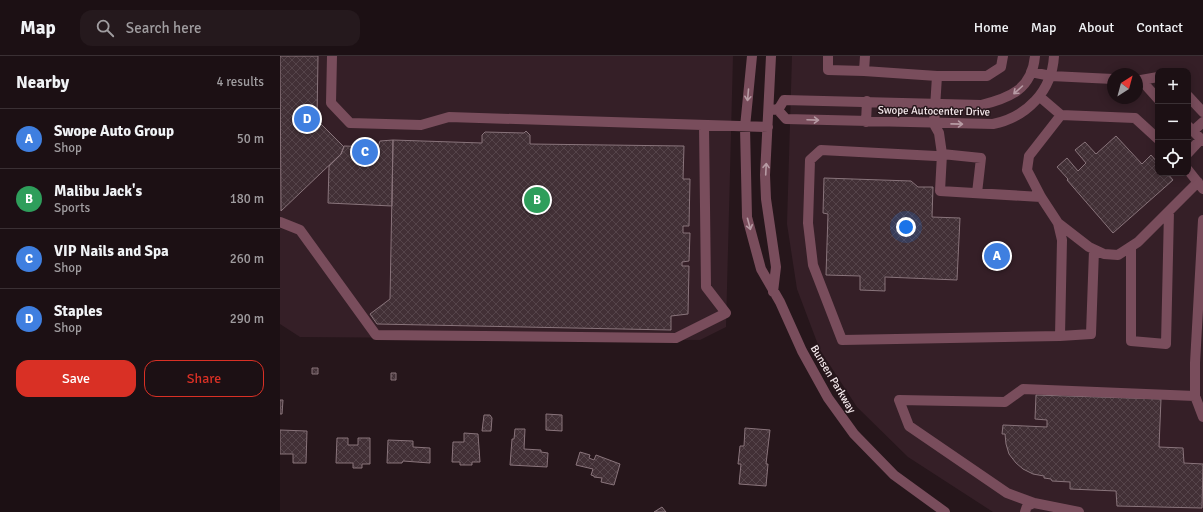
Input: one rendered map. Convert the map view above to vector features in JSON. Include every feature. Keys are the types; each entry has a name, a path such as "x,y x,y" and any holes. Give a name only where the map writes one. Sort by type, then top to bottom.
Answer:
{"street":[{"path":"332,56 331,103 350,123 421,125 449,117 768,127"},
{"name":"Bunsen Parkway","path":"752,56 745,126 747,217 761,270 780,302 802,352 824,392 854,434 894,475 945,512"},
{"path":"771,56 773,110 768,127 766,199 776,267 773,292"},
{"path":"828,56 828,70 937,76 988,76 1001,67 1003,56"},
{"path":"864,71 865,56"},
{"name":"Swope Autocenter Drive","path":"1035,56 1034,66 1020,90 1004,100 981,105 784,100 773,110 786,119 934,124 993,124 1007,122 1018,116 1040,97 1051,76 1054,56"},
{"path":"1031,72 1051,76 1107,79"},
{"path":"937,76 934,124 939,133 942,154 940,191 1041,197"},
{"path":"1143,79 1155,77"},
{"path":"1143,84 1155,96"},
{"path":"1040,97 1061,115 1135,118 1155,136"},
{"path":"1191,99 1203,112"},
{"path":"866,122 867,101"},
{"path":"1060,336 1062,240 1058,223 1041,197 1027,170 1029,156 1061,115"},
{"path":"1191,146 1203,122"},
{"path":"280,222 300,230 376,335 676,338 726,313 706,287 704,126"},
{"path":"977,193 981,158 942,154 936,156 821,150 810,160 808,223 813,265 842,340 1060,336 1091,334 1094,250"},
{"path":"1058,223 1094,250 1104,254 1118,255 1138,242 1169,211 1200,185 1191,174"},
{"path":"1131,247 1131,340 1166,344 1169,211"},
{"path":"1203,220 1195,363 1195,396 1203,417"},
{"path":"1079,512 1034,503 1007,493 909,426 899,400 1005,402 1023,389 1195,396"},
{"path":"1025,512 1027,506 1034,503"}],"shaded area":[{"path":"280,56 733,56 726,327 700,340 300,337 280,324"},
{"path":"792,56 1203,56 1203,512 993,512 908,457 857,407 820,350 797,289 787,224"}],"building":[{"path":"280,56 318,56 317,120 344,147 341,154 281,211"},
{"path":"526,131 530,135 530,144 684,146 683,179 690,179 689,226 683,226 683,233 690,233 689,261 682,262 682,266 689,266 688,314 671,316 671,330 377,324 370,314 390,299 393,140 482,143 482,135 485,132 524,133"},
{"path":"1116,136 1142,164 1151,155 1155,160 1155,176 1170,176 1173,180 1113,233 1057,167 1067,158 1078,171 1086,163 1075,150 1085,142 1096,154"},
{"path":"393,140 392,206 328,203 329,166 341,154 344,146 378,147 380,141"},
{"path":"824,178 911,181 918,187 933,187 932,217 960,218 957,280 885,277 885,291 860,290 860,276 826,275 828,214 823,213"},
{"path":"312,368 318,368 318,374 312,374"},
{"path":"391,373 396,373 396,380 391,380"},
{"path":"1036,395 1161,399 1159,447 1183,448 1184,463 1203,464 1202,508 1117,506 1116,491 1070,489 1070,482 1052,481 1051,479 1044,478 1044,476 1033,474 1023,469 1009,454 1005,434 1002,434 1003,425 1047,427 1047,420 1035,419"},
{"path":"280,400 283,400 282,414 280,414"},
{"path":"546,414 562,415 562,431 546,430"},
{"path":"484,415 490,415 492,418 491,431 482,431"},
{"path":"745,428 770,430 766,464 768,464 766,486 739,484 741,464 738,464 740,446 744,446"},
{"path":"515,429 525,429 524,449 541,450 541,452 548,453 547,467 510,465 512,439 514,439"},
{"path":"280,430 307,431 306,463 293,463 293,454 280,454"},
{"path":"464,433 478,434 480,462 472,462 472,465 460,465 460,462 452,462 453,442 464,442"},
{"path":"337,438 348,438 348,445 358,445 358,438 370,438 370,464 362,464 362,468 353,468 353,463 336,463"},
{"path":"388,440 413,441 413,447 430,448 430,463 403,461 402,463 387,463"},
{"path":"580,452 590,455 589,458 594,460 596,455 620,464 614,485 601,482 602,478 591,475 593,469 576,465"},
{"path":"662,507 666,512 654,512"}],"place":[{"name":"Staples","path":"307,119"},
{"name":"VIP Nails and Spa","path":"365,152"},
{"name":"Malibu Jack's","path":"537,200"},
{"name":"Swope Auto Group","path":"997,256"}]}
